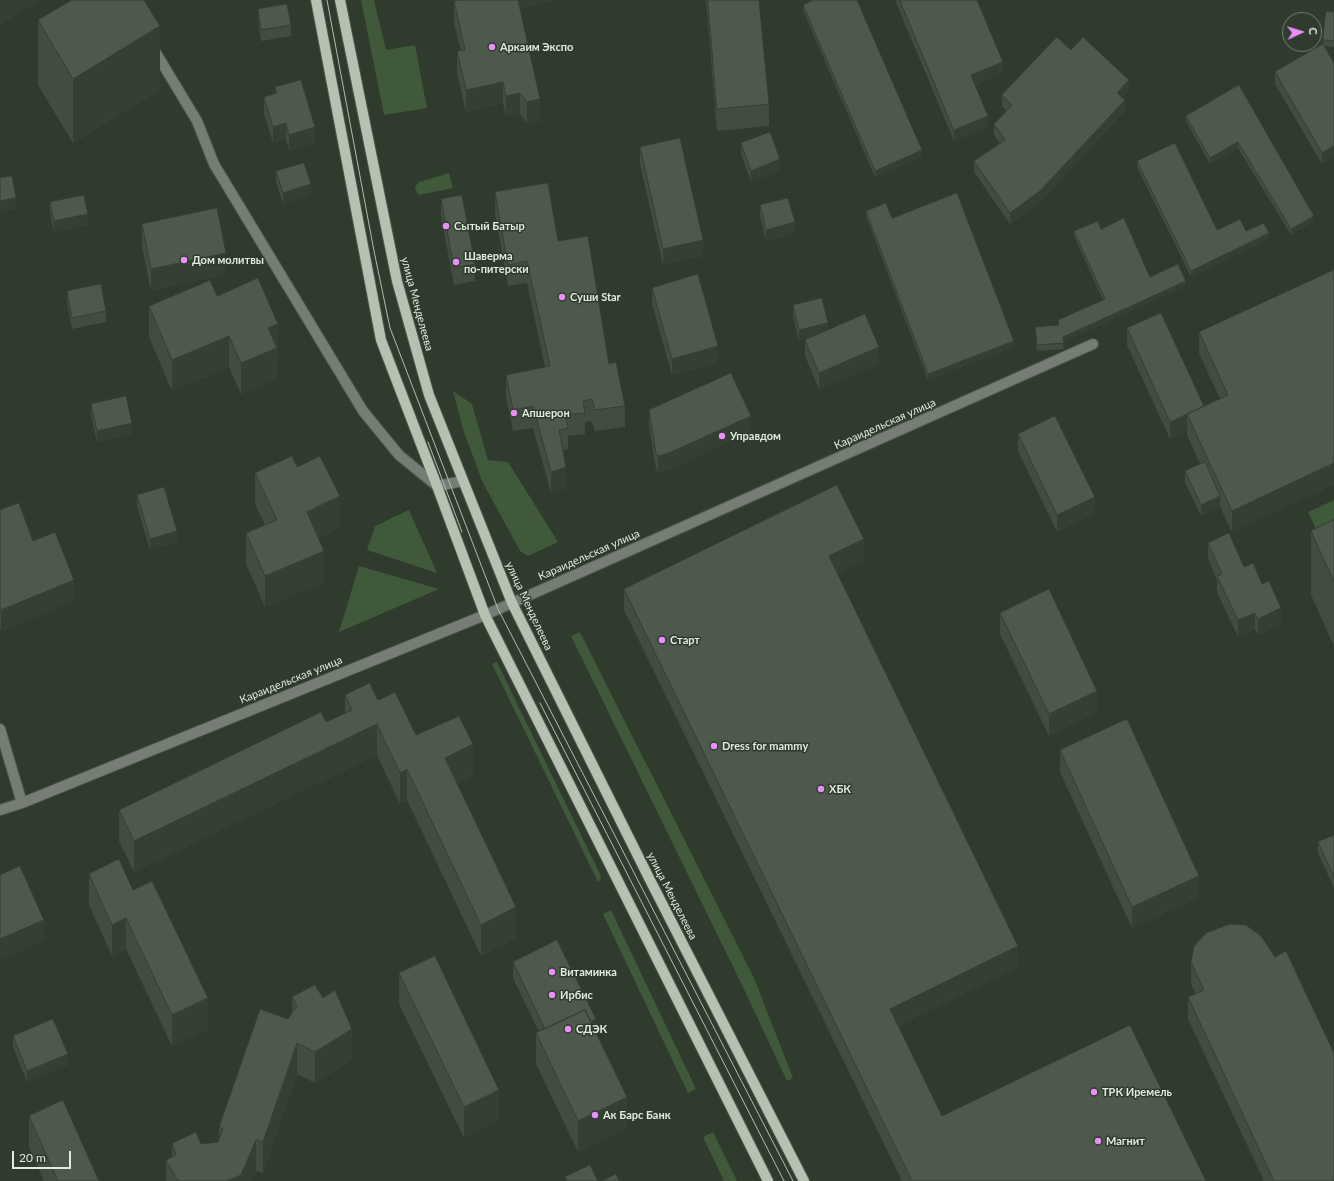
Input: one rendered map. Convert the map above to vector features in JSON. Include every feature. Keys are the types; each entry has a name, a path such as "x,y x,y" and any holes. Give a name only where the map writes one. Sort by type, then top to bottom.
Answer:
{"main road":[{"path":"316,0 381,340 485,615 768,1181"},
{"name":"улица Менделеева","path":"340,0 397,281 429,395 512,603 645,871 804,1181"}],"street":[{"path":"148,39 197,121 214,164 363,410 399,455 437,486 463,481"},
{"name":"Караидельская улица","path":"0,810 22,803 485,615 1093,344"},
{"path":"0,729 22,803"}],"green space":[{"path":"361,0 374,0 386,50 415,45 427,108 384,115"},
{"path":"449,173 453,188 419,195 416,191 415,187 419,182"},
{"path":"453,391 472,404 488,460 508,462 558,542 528,556 520,551 482,481 463,429"},
{"path":"1334,500 1334,540 1321,540 1308,512"},
{"path":"409,510 437,573 367,550 375,526"},
{"path":"359,566 439,589 339,632"},
{"path":"580,632 754,978 793,1078 787,1081 741,983 571,636"},
{"path":"497,662 600,874 601,879 598,882 492,664"},
{"path":"611,910 696,1089 688,1093 603,914"},
{"path":"713,1132 737,1181 724,1181 703,1137"}],"building":[{"path":"72,0 144,0 160,26 73,79 38,20"},
{"name":"Аркаим Экспо","path":"518,0 540,99 527,102 520,93 506,96 503,82 466,90 457,51 465,50 454,1"},
{"path":"708,0 759,0 769,104 717,109"},
{"path":"814,0 857,0 922,150 875,171 803,5"},
{"path":"900,0 977,0 1003,62 971,75 988,116 954,130"},
{"path":"287,4 291,25 261,30 258,9"},
{"path":"1326,11 1334,12 1334,41 1323,40"},
{"path":"1057,37 1071,50 1083,37 1129,80 1117,93 1125,100 1040,191 1010,213 974,161 1005,140 994,124 1012,105 1002,95"},
{"path":"1322,45 1334,63 1334,146 1322,153 1275,72 1309,52 1322,52"},
{"path":"301,80 315,127 289,135 286,123 273,127 264,97 277,93 275,87"},
{"path":"1239,85 1314,216 1291,229 1238,142 1210,158 1186,116"},
{"path":"770,132 780,159 751,171 741,143"},
{"path":"680,138 703,240 663,249 640,147"},
{"path":"1175,143 1217,230 1240,219 1246,231 1264,223 1269,233 1191,271 1137,161"},
{"path":"304,163 311,184 283,193 276,171"},
{"path":"12,176 16,198 0,201 0,178"},
{"path":"548,183 558,241 588,236 609,364 616,362 625,406 595,410 592,399 583,401 585,413 565,415 568,428 559,430 566,467 551,472 533,406 513,410 506,375 550,366 527,261 508,265 495,192"},
{"path":"957,193 1014,341 928,374 866,211 886,203 892,218"},
{"path":"84,195 88,214 54,221 50,202"},
{"path":"462,195 475,264 454,268 441,199"},
{"path":"788,198 795,222 766,230 760,205"},
{"path":"217,208 226,253 151,269 142,224"},
{"path":"1124,218 1150,277 1178,264 1186,281 1063,337 1064,343 1037,345 1035,327 1059,325 1058,320 1105,299 1074,231 1098,221 1101,229"},
{"path":"1334,270 1334,463 1232,511 1187,414 1228,395 1199,332"},
{"path":"698,274 718,346 672,359 652,288"},
{"path":"258,278 278,324 268,328 277,348 241,363 229,336 172,360 149,306 210,280 217,296"},
{"path":"101,284 106,311 72,318 67,291"},
{"path":"822,298 828,323 799,330 793,305"},
{"path":"1161,313 1204,406 1170,422 1127,328"},
{"path":"865,314 879,347 819,373 805,340"},
{"path":"731,373 751,416 669,453 658,456 656,453 649,410"},
{"path":"126,396 132,423 97,431 91,404"},
{"path":"1055,416 1095,497 1057,515 1018,434"},
{"path":"292,456 297,467 320,456 340,496 307,512 324,551 265,576 246,533 277,520 255,473"},
{"path":"1205,462 1220,496 1201,505 1185,471"},
{"name":"ХБК","path":"837,485 864,539 829,556 1018,946 890,1009 942,1116 1130,1025 1206,1181 912,1181 624,589"},
{"path":"164,487 177,531 150,539 137,495"},
{"path":"19,503 33,541 55,532 74,580 1,610 0,510"},
{"path":"1334,520 1334,582 1311,531"},
{"path":"1229,533 1244,567 1253,563 1262,584 1269,581 1281,608 1258,619 1255,613 1238,620 1217,576 1222,574 1208,543"},
{"path":"1049,589 1097,691 1049,714 1000,613"},
{"path":"370,683 377,699 379,700 395,692 416,735 459,716 473,744 445,758 516,907 481,925 407,769 400,773 377,724 134,841 119,810 321,712 326,722 352,710 345,695"},
{"path":"1127,719 1199,876 1132,907 1060,750"},
{"path":"1334,835 1334,877 1318,842"},
{"path":"119,859 133,890 152,881 208,998 172,1015 126,918 112,925 89,874"},
{"path":"20,866 44,920 0,939 0,875"},
{"path":"1230,924 1246,925 1261,936 1275,957 1286,951 1334,1053 1334,1181 1274,1181 1188,997 1204,990 1191,962 1194,946 1206,933"},
{"path":"557,940 596,1019 591,1022 585,1010 545,1029 513,962"},
{"path":"435,956 499,1090 464,1107 399,973"},
{"path":"315,985 323,998 335,990 352,1029 315,1052 297,1043 263,1142 256,1140 241,1175 227,1181 178,1181 166,1160 176,1155 172,1143 196,1132 201,1144 218,1142 223,1129 219,1127 260,1009 288,1019 297,1006 292,997"},
{"path":"585,1010 627,1097 578,1121 536,1033"},
{"path":"53,1019 68,1054 27,1071 13,1036"},
{"path":"63,1100 99,1181 58,1181 29,1116"},
{"path":"590,1165 598,1181 567,1181 565,1177"},
{"path":"616,1174 619,1181 602,1181"}],"tram line":[{"path":"327,0 390,328 498,609 793,1181"},
{"path":"428,442 462,532"},
{"path":"540,703 784,1181"}],"place":[{"name":"Аркаим Экспо","path":"492,47"},
{"name":"Сытый Батыр","path":"446,226"},
{"name":"Дом молитвы","path":"184,260"},
{"name":"Шаверма по-питерски","path":"456,262"},
{"name":"Суши Star","path":"562,297"},
{"name":"Апшерон","path":"514,413"},
{"name":"Управдом","path":"722,436"},
{"name":"Старт","path":"662,640"},
{"name":"Dress for mammy","path":"714,746"},
{"name":"ХБК","path":"821,789"},
{"name":"Витаминка","path":"552,972"},
{"name":"Ирбис","path":"552,995"},
{"name":"СДЭК","path":"568,1029"},
{"name":"ТРК Иремель","path":"1094,1092"},
{"name":"Ак Барс Банк","path":"595,1115"},
{"name":"Магнит","path":"1098,1141"}]}
